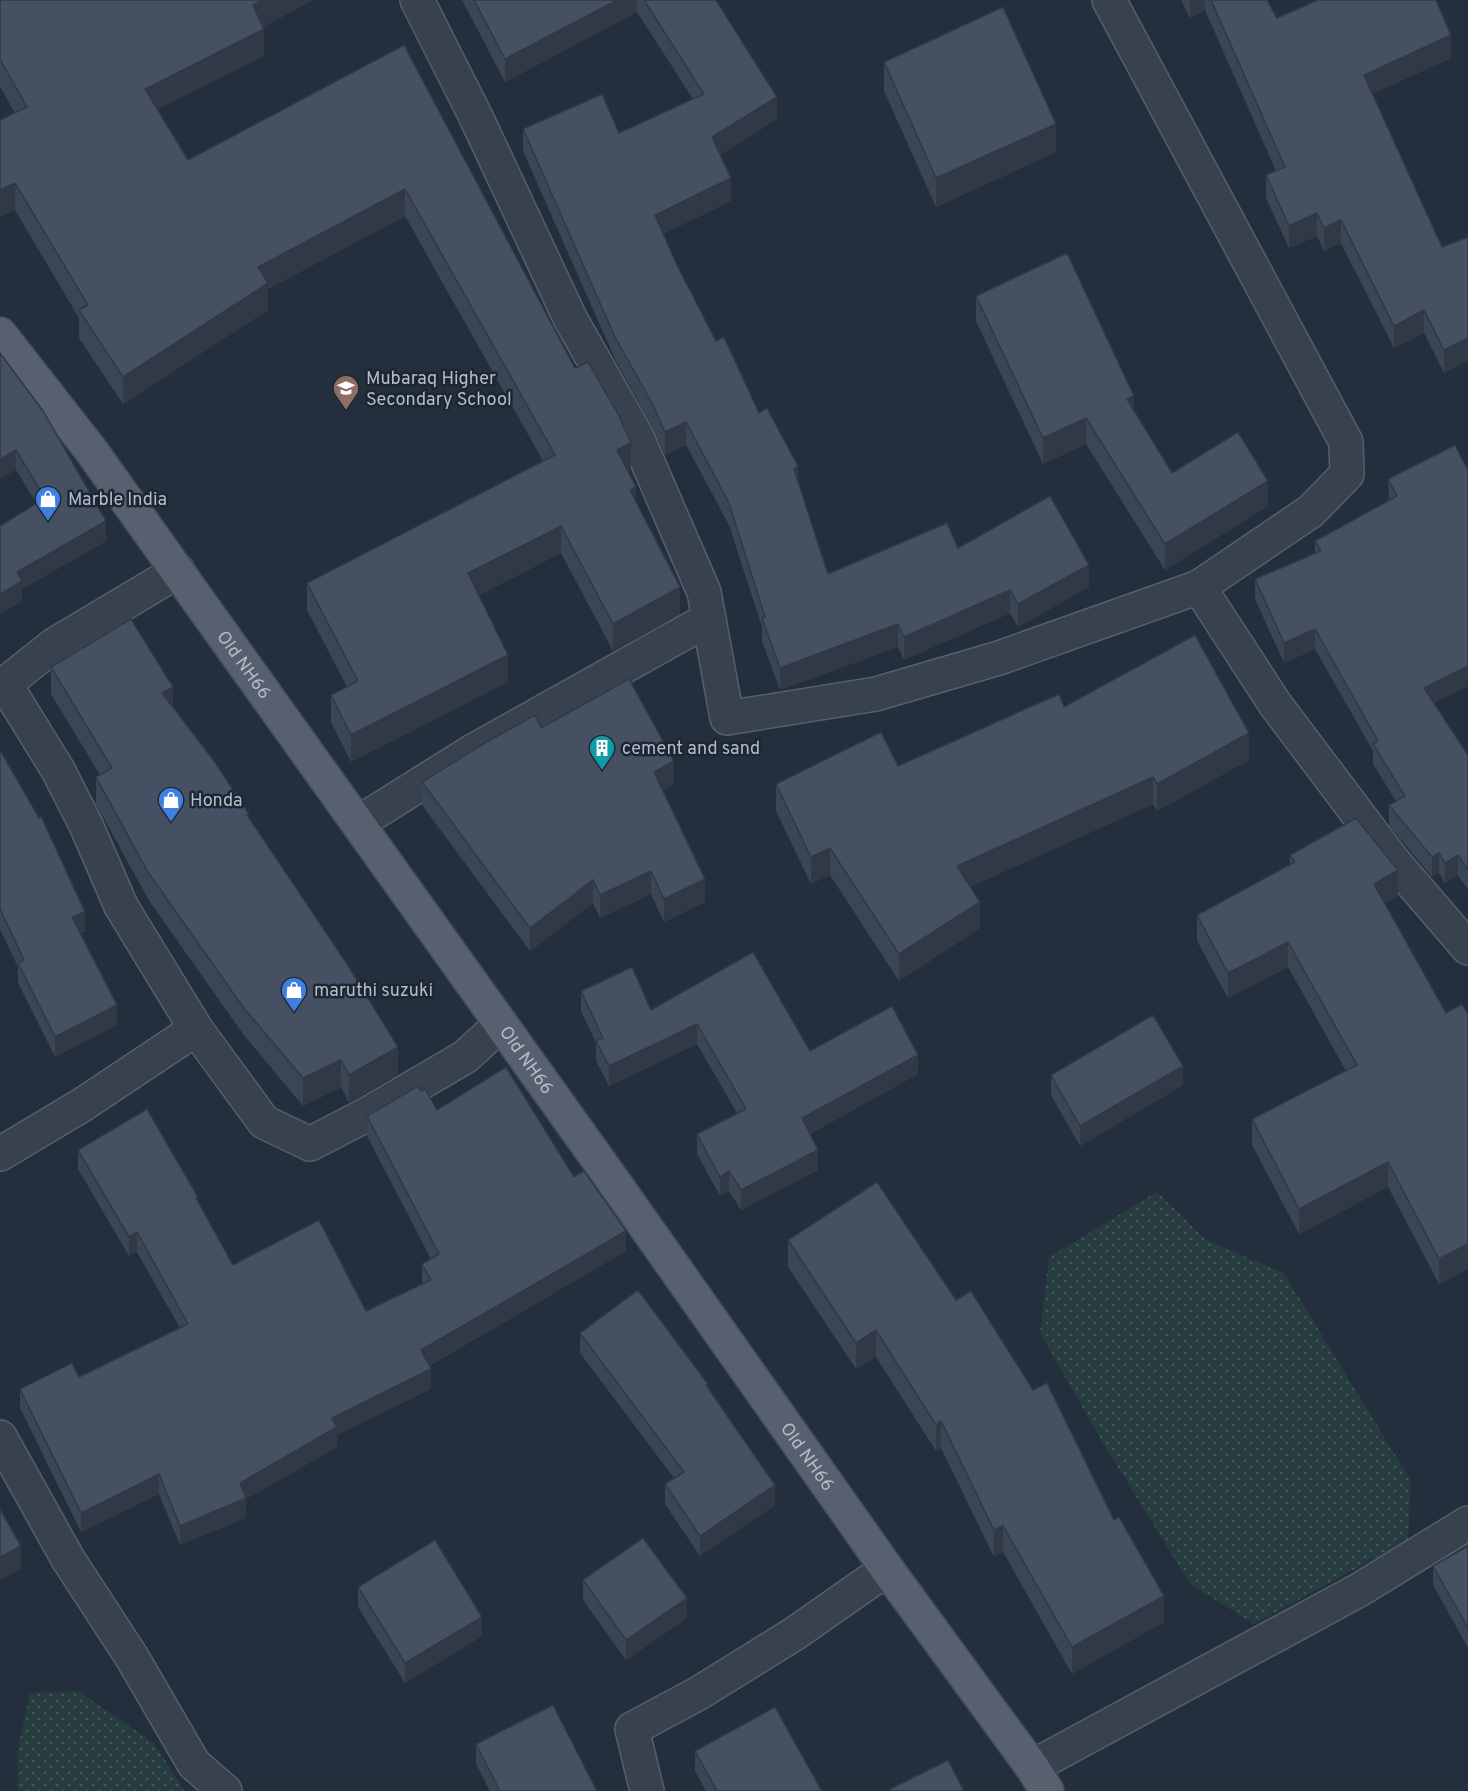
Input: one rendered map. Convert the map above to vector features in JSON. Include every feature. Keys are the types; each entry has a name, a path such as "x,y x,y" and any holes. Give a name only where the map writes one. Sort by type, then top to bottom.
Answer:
{"main road":[{"name":"Old NH66","path":"0,334 90,449 178,571 887,1569 1040,1779"}],"street":[{"path":"417,0 475,115 570,318 636,435 704,592 727,718 876,694 999,658 1199,587 1311,511 1347,474 1346,442 1109,0"},
{"path":"178,571 54,645 3,680 58,770 86,825 121,906 196,1029 264,1122 310,1144 364,1116 465,1057 501,1024"},
{"path":"1199,587 1275,704 1394,862 1456,913 1468,948"},
{"path":"358,824 473,751 709,619"},
{"path":"0,1154 82,1105 196,1029"},
{"path":"0,1437 68,1559 133,1659 194,1764 225,1791"},
{"path":"1040,1779 1468,1523"},
{"path":"647,1791 632,1729 699,1693 794,1634 887,1569"}],"green space":[{"path":"1157,1192 1206,1240 1284,1273 1411,1481 1408,1540 1254,1624 1190,1584 1103,1443 1040,1333 1049,1257"},
{"path":"78,1691 154,1743 185,1791 18,1791 17,1753 30,1693"}],"building":[{"path":"0,0 263,0 253,5 264,29 145,89 188,160 404,45 575,368 588,362 619,416 631,443 617,450 636,487 630,490 680,587 613,624 561,526 468,573 508,655 351,735 331,695 358,681 307,583 555,455 405,189 258,267 268,283 123,377 79,310 88,305 15,183 0,190 0,120 27,107 0,59"},
{"path":"474,0 617,0 505,59"},
{"path":"644,0 716,0 777,97 712,137 731,178 655,215 676,263 716,341 724,337 759,413 767,408 798,466 794,469 828,574 947,523 958,548 1050,496 1089,565 1018,604 1010,590 904,637 898,624 780,668 762,618 765,617 729,503 686,422 665,432 652,403 615,337 523,129 602,94 619,133 704,94"},
{"path":"1211,0 1267,0 1277,18 1318,0 1436,0 1451,35 1364,75 1442,247 1468,237 1468,338 1444,350 1424,310 1394,326 1341,220 1324,228 1317,213 1289,226 1266,175 1285,167"},
{"path":"1003,7 1056,124 936,178 884,62"},
{"path":"1067,253 1134,396 1127,399 1172,473 1238,432 1268,481 1165,544 1086,418 1043,438 976,296"},
{"path":"0,353 43,411 106,521 17,572 22,581 0,594 0,526 45,498 16,450 0,459"},
{"path":"1455,445 1468,470 1468,666 1424,688 1468,755 1468,870 1458,855 1445,863 1439,853 1432,857 1389,805 1405,796 1373,744 1378,741 1315,629 1284,643 1255,579 1321,551 1315,541 1397,496 1388,479"},
{"path":"131,619 173,687 162,693 214,761 249,814 247,815 347,964 398,1047 349,1075 341,1060 303,1078 243,1007 148,872 96,777 112,768 51,667"},
{"path":"1195,635 1249,733 1157,784 1153,777 957,866 980,902 899,954 830,848 811,857 776,784 881,732 898,766 1059,694 1064,707"},
{"path":"629,679 674,761 654,772 705,879 664,899 651,871 600,895 593,880 530,928 422,782 535,715 541,728"},
{"path":"0,750 39,818 41,816 85,912 72,917 117,1005 55,1037 18,963 24,960 0,909"},
{"path":"1356,818 1398,870 1374,884 1446,1013 1462,1004 1468,1014 1468,1244 1439,1259 1388,1162 1299,1209 1252,1119 1357,1065 1288,942 1228,973 1197,915 1295,862 1290,855"},
{"path":"753,952 810,1051 892,1006 918,1055 802,1118 818,1150 741,1190 729,1171 720,1177 697,1134 746,1109 697,1024 609,1066 596,1041 603,1038 581,991 632,967 651,1010"},
{"path":"1153,1015 1183,1066 1080,1126 1051,1075"},
{"path":"506,1067 574,1177 584,1171 626,1231 421,1350 431,1369 332,1418 337,1427 240,1483 246,1498 180,1526 159,1474 81,1513 20,1389 72,1363 79,1377 188,1324 137,1232 129,1237 78,1150 147,1109 198,1197 196,1198 233,1265 319,1220 366,1311 431,1280 422,1264 439,1254 367,1116 418,1086 421,1091 425,1089 437,1110"},
{"path":"877,1182 956,1300 971,1291 1033,1390 1047,1383 1114,1520 1119,1517 1164,1596 1072,1647 1003,1526 994,1530 941,1421 936,1425 876,1330 856,1343 788,1240"},
{"path":"638,1290 708,1384 706,1385 775,1485 700,1536 665,1484 684,1472 580,1333"},
{"path":"0,1509 21,1546 0,1557"},
{"path":"643,1538 687,1598 626,1640 583,1580"},
{"path":"435,1540 482,1617 405,1663 358,1587"},
{"path":"1468,1546 1468,1628 1433,1566"},
{"path":"553,1705 597,1791 500,1791 476,1744"},
{"path":"775,1707 822,1791 717,1791 695,1751"},
{"path":"948,1760 964,1791 891,1791 890,1789"}],"place":[{"name":"Mubaraq Higher Secondary School","path":"346,411"},
{"name":"Marble India","path":"48,522"},
{"name":"cement and sand","path":"602,771"},
{"name":"Honda","path":"171,823"},
{"name":"maruthi suzuki","path":"294,1013"}]}
